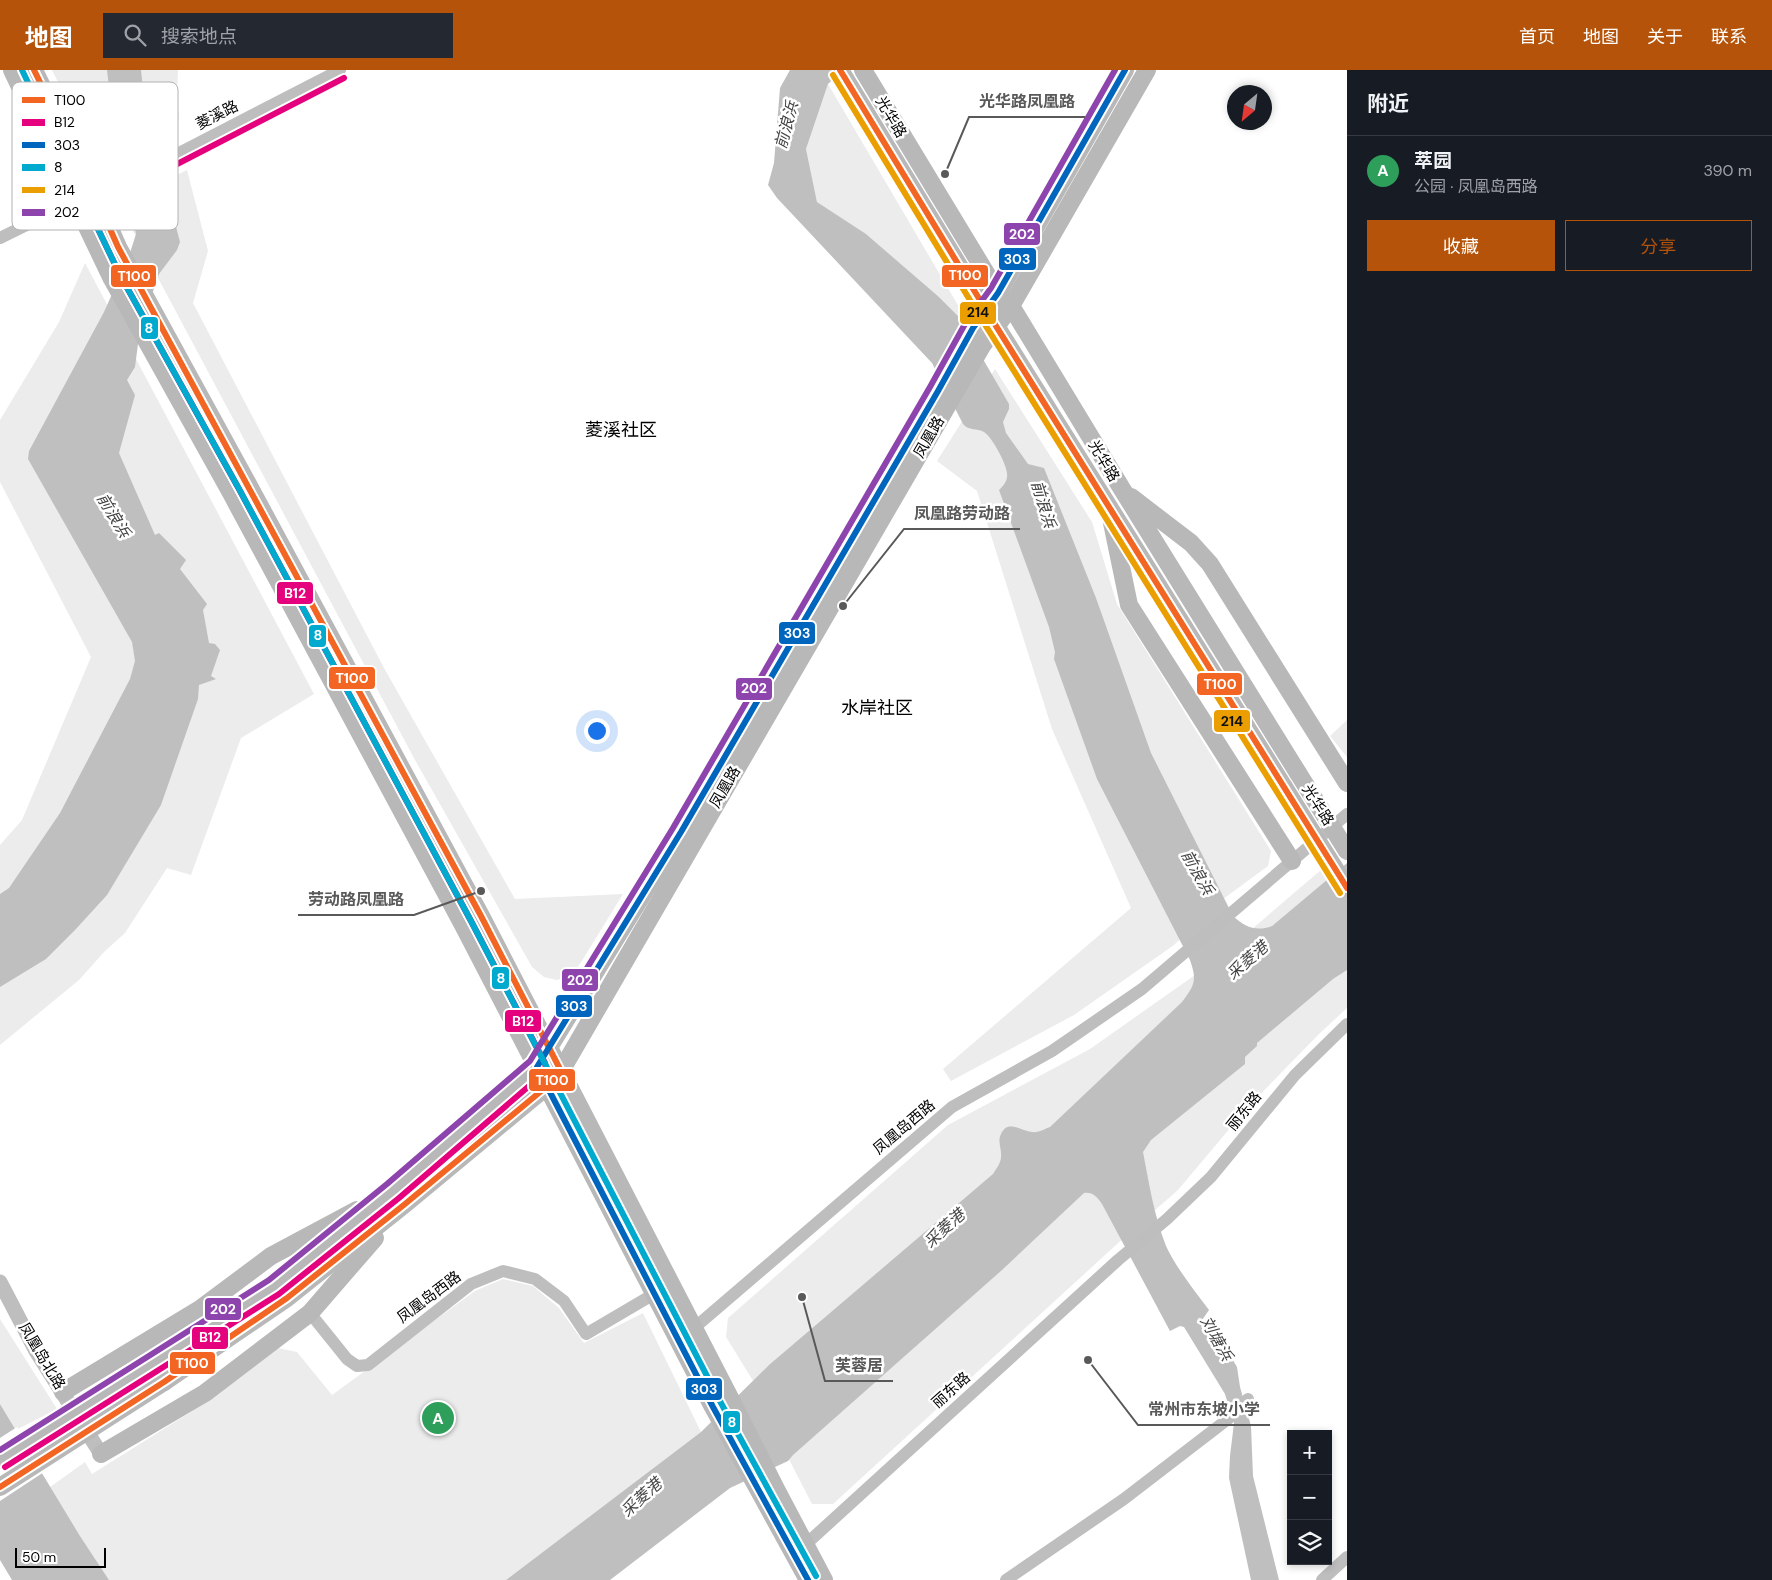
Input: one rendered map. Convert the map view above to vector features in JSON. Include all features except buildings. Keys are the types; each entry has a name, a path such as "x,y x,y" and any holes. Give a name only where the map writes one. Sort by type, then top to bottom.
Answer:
{"main road":[{"path":"12,70 18,82"},
{"path":"34,70 40,82"},
{"name":"光华路","path":"840,70 986,310 1347,888"},
{"name":"凤凰路","path":"0,1487 164,1382 287,1298 399,1198 537,1068 650,880 686,824 938,392 973,328 998,293 1125,70"},
{"name":"凤凰路","path":"0,1460 274,1287 399,1198 546,1087 561,1071 982,346 1011,306 1147,70"},
{"name":"光华路","path":"864,72 998,293 1011,306 1122,489 1347,851"},
{"path":"88,230 112,279 459,916 712,1407 767,1492 805,1545 824,1580"},
{"path":"110,230 481,916 694,1327 730,1398 767,1492 808,1580"},
{"path":"1122,489 1191,542 1210,564 1347,783"},
{"path":"1109,508 1129,605 1292,861"},
{"path":"101,1454 206,1393 310,1313 399,1198"},
{"path":"63,1392 200,1308 271,1256 399,1198"}],"street":[{"name":"菱溪路","path":"178,153 340,70"},
{"name":"菱溪路","path":"0,238 17,230"},
{"path":"1292,861 1347,814"},
{"name":"凤凰岛西路","path":"679,1341 952,1107 1052,1050 1142,989 1292,861"},
{"name":"丽东路","path":"805,1545 1118,1260 1167,1219 1210,1177 1295,1075 1347,1024"},
{"name":"凤凰岛西路","path":"310,1313 347,1359 357,1366 368,1365 471,1284 503,1271 535,1280 564,1301 586,1334 654,1294"},
{"name":"凤凰岛北路","path":"0,1282 36,1351 101,1454"},
{"path":"1006,1580 1124,1499 1228,1419 1248,1399"},
{"path":"1322,1580 1347,1557"}],"shaded area":[{"path":"52,70 178,70 178,82 58,82"},
{"path":"828,84 959,307 958,316 939,297 868,236 817,202 806,149"},
{"path":"187,170 208,251 193,303 384,668 515,899 623,894 580,964 571,975 557,980 544,977 532,967 415,760 132,230 178,230 178,174"},
{"path":"85,263 314,694 241,738 191,875 167,868 125,933 104,952 79,980 0,1045 0,845 22,820 91,657 0,482 0,420 59,322"},
{"path":"995,369 1092,522 1117,604 1271,851 1268,866 1215,905 1174,945 1074,1015 951,1081 943,1069 1131,908 1052,729 977,491 937,461"},
{"path":"1347,720 1347,757 1330,736"},
{"path":"1321,870 1328,879 1272,926 1262,930 1252,929"},
{"path":"1347,944 1347,1008 1247,1108 1178,1190 833,1504 812,1504 780,1442"},
{"path":"1195,975 1209,988 760,1392 726,1337 728,1318 948,1125 1090,1049"},
{"path":"503,1279 533,1286 559,1308 584,1343 643,1313 701,1432 506,1580 109,1580 50,1487 85,1462 92,1474 205,1403 278,1348 297,1352 332,1395 475,1291"},
{"path":"0,1319 57,1409 16,1430 0,1404"}],"water":[{"path":"107,70 141,70 142,82 108,82"},
{"path":"790,70 843,70 828,84 806,149 817,202 866,234 939,297 958,316 1009,404 1009,409 1003,422 1006,433 1028,464 1044,468 1096,598 1151,753 1233,916 1251,927 1261,929 1272,926 1347,863 1347,970 1333,979 1257,1043 1257,1046 1245,1057 1245,1064 1151,1140 1143,1152 1155,1211 1166,1246 1180,1271 1209,1310 1200,1323 1224,1363 1231,1357 1237,1367 1240,1387 1251,1426 1253,1476 1279,1580 1251,1580 1229,1478 1234,1423 1225,1394 1184,1327 1180,1326 1170,1331 1102,1204 1090,1193 1084,1193 1002,1270 788,1461 730,1488 610,1580 506,1580 701,1432 769,1365 993,1174 1001,1159 999,1140 1007,1127 1035,1132 1050,1127 1182,1002 1194,982 1194,973 1190,960 1097,779 1054,659 1055,652 1049,627 999,490 1007,476 1004,463 998,451 984,432 968,428 963,424 932,363 777,198 768,185 774,163 780,88"},
{"name":"前浪浜","path":"135,230 177,230 180,242 177,250 159,274 146,312 138,344 135,367 127,380 135,395 119,453 155,535 159,533 186,560 180,569 207,604 203,610 209,643 215,644 220,650 211,676 216,679 199,685 198,699 161,805 107,895 46,959 0,987 0,894 9,888 60,813 130,679 135,661 132,642 28,459 29,451 104,312 129,256 136,234"},
{"path":"0,1404 109,1580 12,1580 0,1560"}],"pier":[{"path":"17,1427 44,1472 0,1501 0,1438"}],"transit line":[{"name":"8","path":"22,70 28,82"},
{"name":"T100","path":"34,70 40,82"},
{"name":"T100","path":"840,70 986,310 1347,888"},
{"name":"202","path":"0,1450 269,1280 387,1184 530,1061 673,828 965,324 991,288 1115,70"},
{"name":"303","path":"808,1580 713,1407 537,1067 681,832 973,328 998,293 1125,70"},
{"name":"214","path":"833,75 979,315 1340,893"},
{"name":"B12","path":"178,164 344,78"},
{"name":"B12","path":"5,1467 279,1294 399,1198 543,1074 546,1069 545,1063 471,921 239,489 120,275 98,230"},
{"name":"8","path":"98,230 120,275 239,489 471,921 721,1403 816,1576"},
{"name":"T100","path":"0,1487 164,1382 287,1298 405,1204 546,1087 561,1071 481,916 110,230"}],"place":[{"name":"光华路凤凰路","path":"945,174"},
{"name":"凤凰路劳动路","path":"843,606"},
{"name":"劳动路凤凰路","path":"481,891"},
{"name":"芙蓉居","path":"802,1297"},
{"name":"常州市东坡小学","path":"1088,1360"},
{"name":"萃园","path":"438,1418"}],"district":[{"name":"菱溪社区","path":"621,430"},
{"name":"水岸社区","path":"877,708"}],"water label":[{"name":"采菱港","path":"1247,960"},
{"name":"采菱港","path":"944,1228"},
{"name":"刘塘浜","path":"1217,1338"},
{"name":"采菱港","path":"641,1497"}]}
